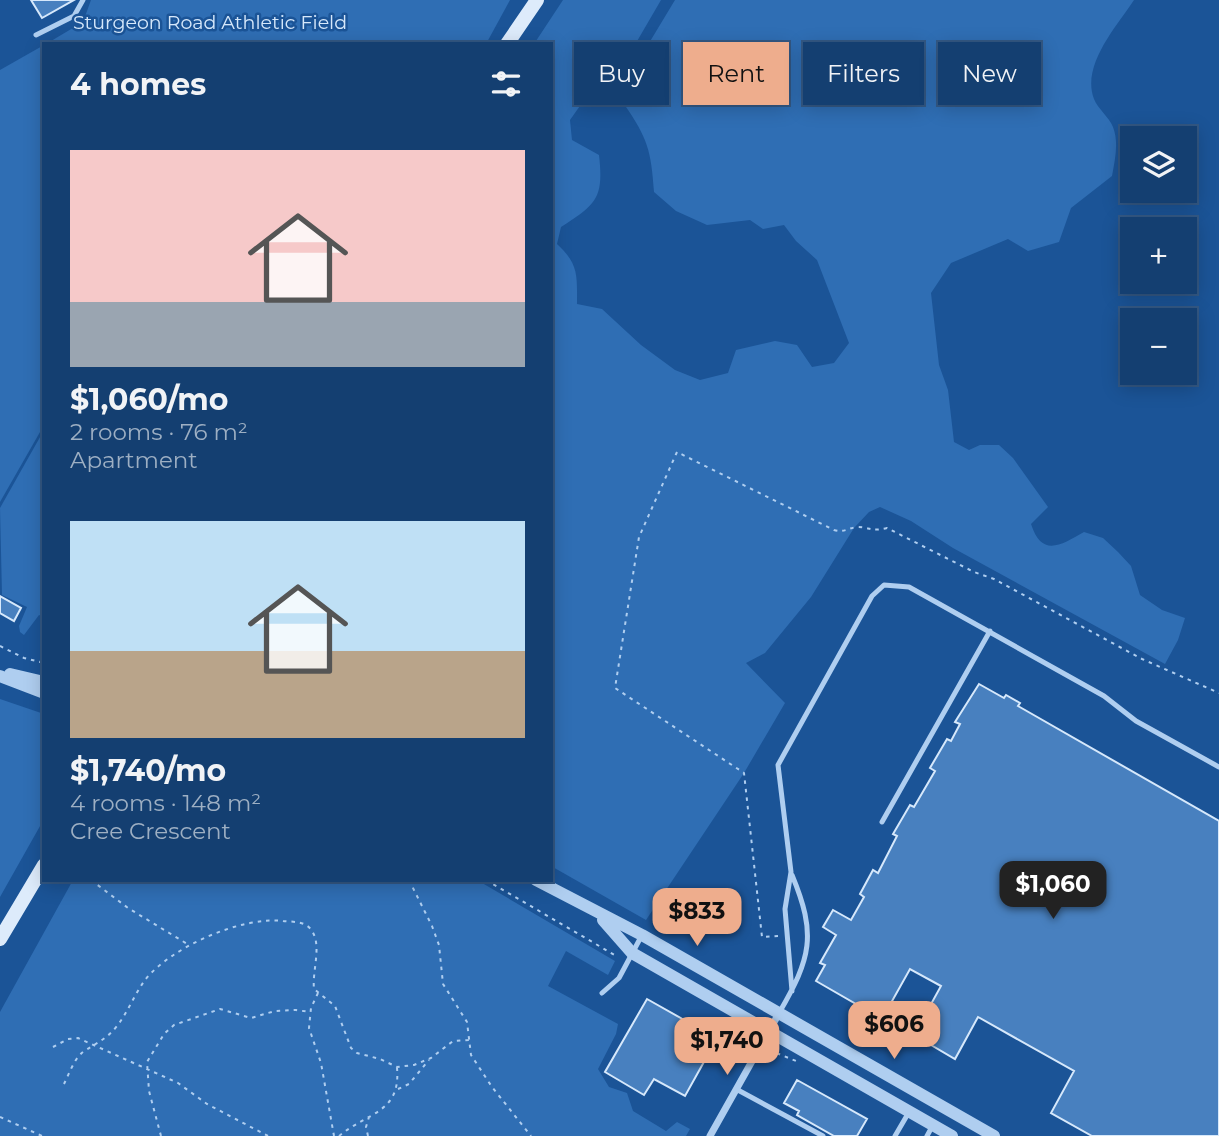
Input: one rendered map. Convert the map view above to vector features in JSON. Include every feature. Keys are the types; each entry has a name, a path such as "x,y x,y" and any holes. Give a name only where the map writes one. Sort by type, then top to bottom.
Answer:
{"main road":[{"path":"503,42 525,0"},
{"path":"508,42 537,0"},
{"path":"0,939 42,868"}],"street":[{"path":"0,674 42,682"},
{"path":"0,674 42,693"},
{"path":"540,882 598,915 642,935 994,1136"},
{"path":"598,915 632,953 909,1112 930,1131 952,1136"},
{"path":"710,1136 778,1015"}],"lane":[{"path":"36,35 75,16 83,0"},
{"path":"778,1015 805,964 807,926 806,909 791,872 778,765 872,596 884,585 900,584 989,631 1104,696 1136,721 1219,767"},
{"path":"882,822 989,631"},
{"path":"791,872 785,909 792,991"},
{"path":"602,993 619,978 642,935"},
{"path":"736,1089 823,1136"},
{"path":"895,1136 909,1112"}],"path":[{"path":"779,936 762,937 744,773 615,688 639,537 677,452 834,530 841,532 858,527 871,532 887,528 1044,604 1142,659 1219,693"},
{"path":"0,646 24,658 42,662"},
{"path":"94,882 128,908 190,946"},
{"path":"410,882 432,926 440,954 443,984 464,1016 474,1061 531,1136"},
{"path":"64,1084 83,1052 95,1046 118,1024 145,981 160,964 190,946 246,922 267,919 305,923 313,932 317,946 314,989 335,1006 351,1048 357,1053 397,1067 414,1065 431,1058 453,1041 469,1040"},
{"path":"318,992 310,1012 309,1028 321,1063 334,1136"},
{"path":"161,1136 149,1091 147,1062 164,1034 174,1025 220,1009 251,1018 275,1012 310,1012"},
{"path":"52,1047 68,1038 78,1038 178,1083 207,1104 268,1136"},
{"path":"397,1089 409,1084 431,1058"},
{"path":"339,1136 387,1105 397,1089 397,1067"},
{"path":"368,1136 366,1127 370,1115"},
{"path":"0,1117 42,1136"}],"green space":[{"name":"Sturgeon Road Athletic Field","path":"91,0 510,0 487,42 49,42 83,22"},
{"path":"563,0 661,0 637,42 574,42 574,105 581,105 570,120 572,140 599,155 600,182 590,206 561,227 557,244 573,264 577,304 602,309 641,345 675,370 700,380 728,373 736,350 775,341 797,345 812,367 834,363 849,343 817,260 796,241 784,225 763,229 750,220 707,225 676,211 654,192 647,145 625,105 669,105 669,42 650,42 675,0 1134,0 1103,46 1092,73 1094,99 1115,133 1116,151 1112,176 1071,208 1059,242 1028,251 1008,239 951,263 931,293 939,365 948,390 954,442 969,450 980,445 999,445 1013,458 1048,507 1031,524 1035,535 1047,545 1053,546 1084,532 1103,538 1131,566 1140,595 1162,610 1185,618 1178,640 1165,664 953,548 911,521 880,507 869,512 854,528 811,597 765,653 746,663 785,703 744,773 646,920 553,867 553,42 535,42"},
{"name":"Sturgeon Road Athletic Field","path":"42,46 42,428 0,502 0,70"},
{"path":"42,434 42,616 39,615 24,635 19,626 27,607 2,595 0,508"},
{"path":"0,699 42,713 42,823 0,897"},
{"path":"72,882 480,882 615,961 608,975 566,951 548,986 618,1024 616,1034 598,1069 609,1087 627,1093 633,1111 666,1131 677,1122 690,1129 686,1136 0,1136 0,1012"}],"building":[{"path":"31,0 74,0 42,18"},
{"path":"0,596 21,608 14,621 0,613"},
{"path":"979,684 1004,698 1006,695 1020,703 1018,706 1219,821 1219,1136 1092,1136 1051,1113 1074,1071 978,1017 955,1059 914,1035 941,986 910,969 882,1019 816,981 825,965 820,963 836,935 823,927 833,910 851,920 864,897 860,894 873,870 878,873 897,836 893,834 910,805 914,807 935,771 930,768 947,739 951,741 960,724 955,722"},
{"path":"647,999 686,1021 679,1033 710,1051 685,1096 654,1079 644,1095 605,1072"},
{"path":"797,1080 867,1119 857,1136 834,1136 797,1115 799,1111 784,1103"}]}
